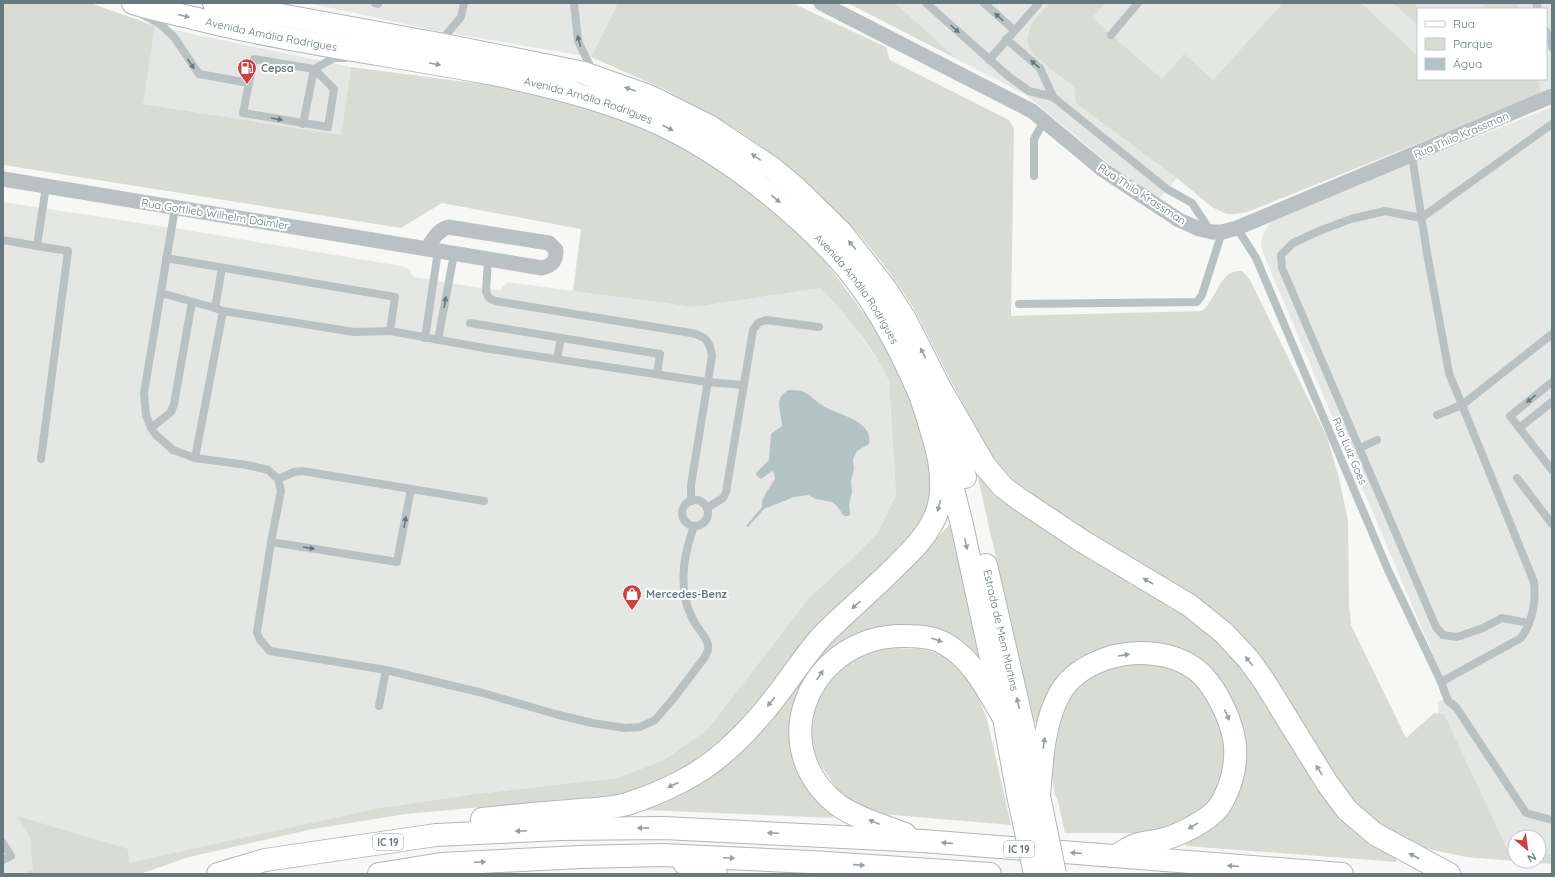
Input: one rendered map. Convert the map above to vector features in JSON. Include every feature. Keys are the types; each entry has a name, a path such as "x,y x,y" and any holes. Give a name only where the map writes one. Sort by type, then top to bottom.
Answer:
{"main road":[{"name":"Avenida Amália Rodrigues","path":"214,3 439,44 584,73 649,96 709,126 772,168 797,189 841,232 885,288 905,319 940,388"},
{"name":"Avenida Amália Rodrigues","path":"130,5 313,44 495,74 589,97 657,122 719,156 774,196 817,236 850,272 886,325 922,400"},
{"name":"Estrada de Mem Martins","path":"940,388 982,545 1028,795 1035,874"},
{"path":"940,388 985,466 1003,487 1082,541 1189,605 1224,632 1249,660 1264,681 1327,783 1347,810 1375,834 1449,874"},
{"name":"Estrada de Mem Martins","path":"922,400 947,463 1004,718 1055,874"},
{"path":"265,860 342,839 419,826 626,804 683,781 712,762 757,720 811,649 825,634 883,580 923,538 936,514 942,491 941,472 936,445 922,400"},
{"path":"923,841 854,814 840,806 822,790 807,768 800,731 801,716 805,702 824,669 848,649 878,638 896,635 917,636 934,639 946,644 956,651 976,672 1004,718"},
{"path":"1028,795 1053,710 1061,692 1068,682 1082,670 1095,663 1114,656 1132,653 1150,653 1169,656 1198,671 1212,687 1231,724 1236,757 1234,774 1226,794 1217,809 1188,829 1162,840 1138,844 1115,857"},
{"name":"IC 19","path":"218,874 265,860 436,836 560,829 664,828 923,841 1342,874"},
{"path":"379,874 441,864 580,856 662,856 811,862 990,874"},
{"path":"662,856 716,874"}],"street":[{"name":"Rua Thilo Krassman","path":"821,3 1032,111 1103,170 1179,220 1199,229 1217,232 1238,228 1552,96"},
{"name":"Rua Gottlieb Wilhelm Daimler","path":"3,179 542,268 550,266 556,259 556,250 549,243 448,227 441,229 435,236 433,250"}],"lane":[{"path":"439,44 461,17 464,3"},
{"path":"574,3 578,42 595,77"},
{"path":"926,3 1008,76 1029,90 1053,97 1167,189 1192,202 1217,232 1202,295 1196,302 1019,304"},
{"path":"984,3 1014,30"},
{"path":"989,60 1039,3"},
{"path":"1111,35 1138,3"},
{"path":"130,5 160,24 174,37 198,74 249,83"},
{"path":"1547,34 1552,47"},
{"path":"1006,39 1040,68 1053,97"},
{"path":"303,124 314,69 326,61 342,57 412,60"},
{"path":"254,59 314,69 334,89 328,127 243,113 249,83 254,59"},
{"path":"1034,176 1034,139 1044,121"},
{"path":"1529,623 1502,618 1483,628 1457,637 1443,635 1436,627 1282,268 1281,255 1293,243 1351,219 1385,211 1421,218 1552,124"},
{"path":"1412,156 1421,218 1449,373 1534,582 1536,595 1533,613 1521,638 1442,682"},
{"path":"37,246 46,186"},
{"path":"175,208 144,393 146,415 151,428 156,435 173,450 195,458 247,465 268,470 278,479 281,491 271,542 257,632 264,647 270,651 386,670 483,693 592,723 625,728 640,727 655,720 706,657 708,650 706,639 691,616 686,602 682,573 685,551 694,526"},
{"name":"Rua Luiz Goes","path":"1238,228 1256,258 1388,570 1442,682 1448,701 1456,707 1526,813 1552,820"},
{"path":"3,240 68,251 42,459"},
{"path":"425,338 433,250"},
{"path":"438,340 454,254"},
{"path":"166,258 395,297 390,330"},
{"path":"488,259 486,292 489,298 495,301 701,335 706,340 711,348 712,356 691,485 691,501"},
{"path":"215,308 222,268"},
{"path":"161,293 223,311 354,332 390,330 425,338 557,359 708,382 744,385"},
{"path":"151,428 170,412 174,404 192,302"},
{"path":"195,458 223,311"},
{"path":"707,508 723,498 726,492 753,330 758,323 766,320 778,320 819,327"},
{"path":"470,323 660,354 657,374"},
{"path":"1437,415 1462,405 1552,334"},
{"path":"557,359 561,338"},
{"path":"1552,382 1510,416 1552,470"},
{"path":"1519,428 1552,402"},
{"path":"1360,448 1377,440"},
{"path":"278,479 294,472 302,471 484,501"},
{"path":"1517,478 1552,524"},
{"path":"271,542 397,562 411,489"},
{"path":"691,501 702,502 707,508 708,516 704,522 698,526 686,523 682,515 684,506 691,501"},
{"path":"379,706 386,670"},
{"path":"3,843 11,856 3,860"}],"shaded area":[{"path":"309,3 618,3 591,57 432,30"},
{"path":"848,3 1552,3 1552,87 1541,94 1247,212 1227,214 1212,207 1177,178 1159,199 1114,168 1026,95"},
{"name":"Cepsa","path":"155,26 351,67 341,135 142,104"},
{"path":"1552,107 1552,859 1547,859 1547,829 1507,829 1507,853 1439,721 1438,702 1450,695 1263,253 1261,244 1263,234 1270,223 1279,215"},
{"path":"3,202 186,230 407,267 414,277 487,289 500,290 507,282 694,307 821,288 852,323 884,370 889,381 896,495 878,532 809,598 707,730 664,760 617,778 476,794 379,808 93,874 3,874"}],"green space":[{"path":"3,3 90,3 155,26 143,104 341,135 351,67 520,89 602,112 667,138 728,175 760,197 825,261 870,322 899,372 923,426 934,479 926,522 763,701 698,763 645,787 616,795 406,814 313,829 189,857 140,874 24,874 33,869 30,836 17,816 128,849 129,863 379,808 476,794 617,778 664,760 707,730 809,598 878,532 896,495 889,381 883,368 867,344 850,321 821,288 694,307 573,291 581,229 442,203 401,228 3,165"},
{"path":"618,3 792,3 886,47 890,60 1009,120 1014,128 1011,316 1201,311 1207,306 1223,280 1228,275 1234,272 1242,271 1250,280 1327,437 1339,478 1348,520 1349,604 1351,625 1406,738 1434,713 1444,714 1507,849 1507,860 1466,857 1420,847 1402,838 1375,821 1362,809 1342,785 1267,667 1064,518 1026,493 998,464 976,429 913,307 890,273 858,233 810,186 769,152 739,131 666,90 591,57"},
{"path":"848,3 895,3 957,59"},
{"path":"1050,3 1106,3 1092,18 1162,79 1184,54 1213,80 1283,3 1361,3 1417,55 1417,80 1538,80 1541,94 1247,212 1227,214 1212,207 1177,178 1076,103 1074,87 1033,55 1027,38 1032,23"},
{"path":"1393,3 1413,3 1419,8 1417,8 1417,24"},
{"path":"1481,3 1517,3 1518,8 1487,8"},
{"path":"978,468 1221,641 1395,856 1397,862 1186,846 1185,842 1215,826 1223,818 1241,724 1233,701 1211,669 1096,651 1079,658 1055,680 1046,694 1037,724 1032,718 978,478"},
{"path":"950,524 984,663 956,640 843,643 829,653 817,665 799,694 791,727 791,744 796,769 809,789 831,812 833,818 646,810 645,807 670,799 693,788 724,766 771,722 821,651 893,585"},
{"path":"893,648 922,649 940,654 953,661 970,678 987,719 1011,825 881,814 848,798 838,790 816,759 809,737 812,708 831,677 852,659 867,651"},
{"path":"1121,665 1158,665 1173,669 1190,679 1205,692 1217,716 1227,753 1221,786 1212,800 1190,816 1169,826 1144,833 1065,833 1057,797 1055,796 1051,770 1051,754 1057,726 1069,699 1077,687 1086,678 1097,671"},
{"path":"1547,854 1552,854 1552,864 1547,864"}],"water":[{"path":"789,390 799,390 805,392 822,405 861,424 869,436 869,444 857,451 853,459 854,469 851,481 852,492 849,505 850,513 849,516 844,516 832,502 816,499 808,495 794,497 764,509 748,527 746,526 762,507 762,501 775,479 772,471 761,479 756,473 769,460 771,434 782,426 779,401 784,393"}],"place":[{"name":"Cepsa","path":"247,85"},
{"name":"Mercedes-Benz","path":"632,611"}]}
